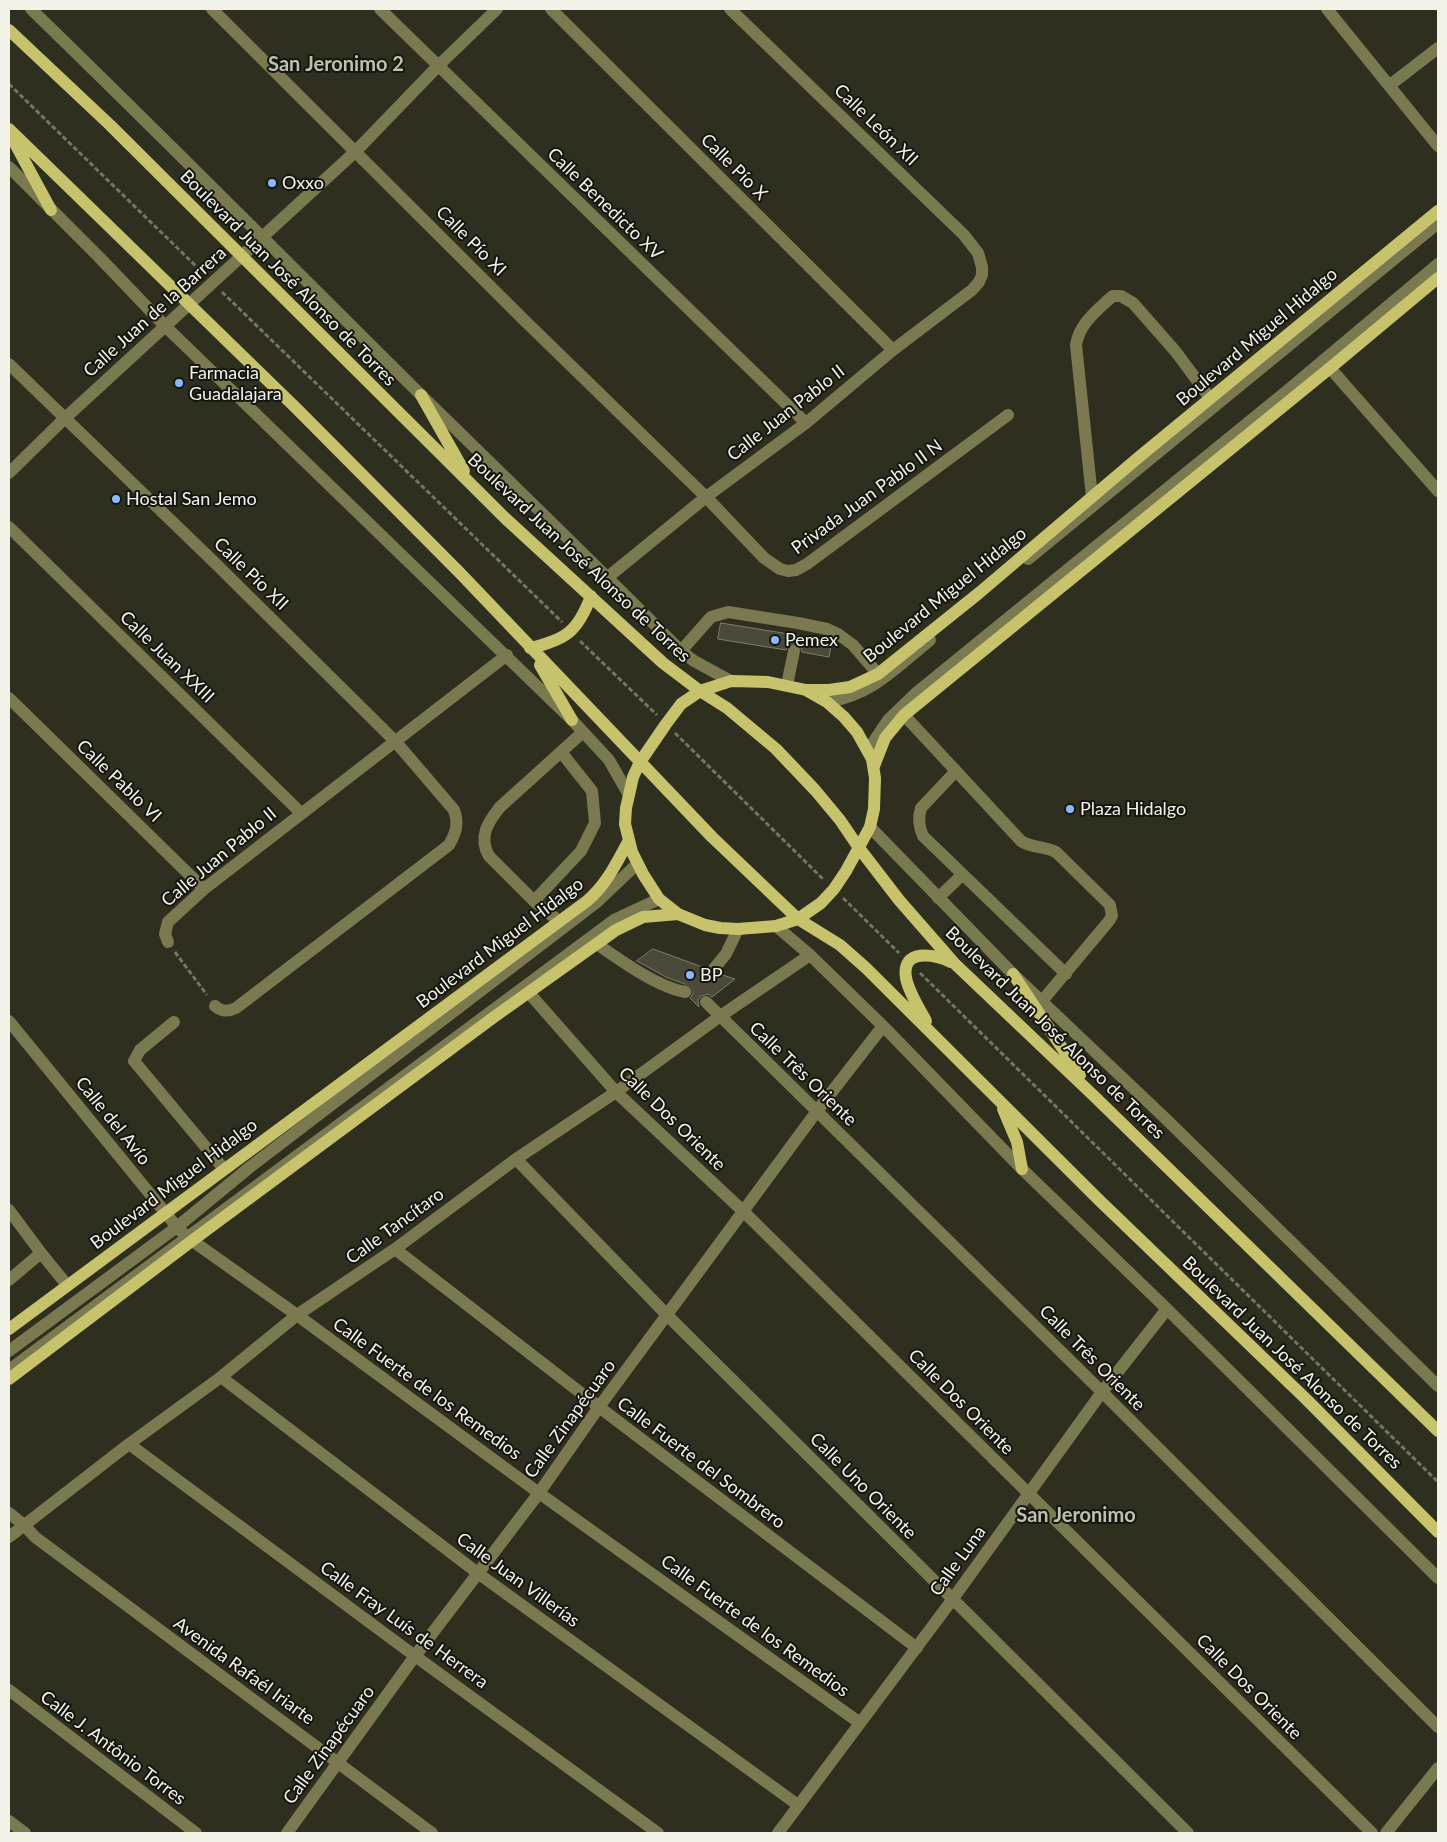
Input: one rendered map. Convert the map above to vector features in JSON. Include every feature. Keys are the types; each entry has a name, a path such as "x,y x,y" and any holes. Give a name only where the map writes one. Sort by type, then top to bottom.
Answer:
{"main road":[{"name":"Boulevard Juan José Alonso de Torres","path":"9,30 110,125 505,518 639,642 700,691 727,708 776,748 834,812 899,900 954,963 1096,1097 1438,1431"},
{"name":"Boulevard Juan José Alonso de Torres","path":"9,130 190,304 460,573 712,837 798,919 852,955 998,1100 1300,1393 1438,1532"},
{"path":"9,130 51,210"},
{"name":"Boulevard Miguel Hidalgo","path":"9,1329 598,892 629,840 625,824 626,808 633,777 640,762 681,704 700,691 731,682 747,681 787,685 806,690 829,690 850,687 878,674 979,593 1092,496 1438,211"},
{"path":"874,766 885,738 904,715 1438,278"},
{"path":"421,395 471,484"},
{"path":"572,720 530,648 552,643 570,631 581,620 591,596"},
{"path":"629,840 637,864 660,899 678,914 705,924 738,929 776,926 798,919 821,902 834,889 846,871 870,827 874,809 874,766 868,750 851,724 828,702 806,690"},
{"path":"9,1380 190,1238 597,944 623,926 643,917 678,914"},
{"path":"932,1033 906,980 909,962 920,956 933,955 954,963"},
{"path":"1013,974 1096,1097"},
{"path":"998,1100 1012,1128 1022,1169"}],"street":[{"name":"Boulevard Juan José Alonso de Torres","path":"31,9 681,651 694,661 731,682"},
{"name":"Calle Pío XI","path":"212,9 706,497"},
{"name":"Calle Benedicto XV","path":"380,9 806,424"},
{"name":"Calle Juan de la Barrera","path":"9,473 64,418 355,152 438,66 497,9"},
{"name":"Calle Pío X","path":"551,9 893,350"},
{"name":"Calle León XII","path":"730,9 964,234 978,253 981,260 982,275"},
{"path":"1327,9 1438,146"},
{"path":"1390,85 1438,48"},
{"path":"9,168 165,326 572,720 613,766 629,795"},
{"path":"828,702 843,699 876,685 1438,223"},
{"path":"868,750 888,720 915,694 1287,391 1438,264"},
{"name":"Calle Juan Pablo II","path":"608,577 706,497 806,424 893,350 972,290 982,275"},
{"path":"1092,496 1076,345 1077,335 1082,327 1108,300 1113,296 1121,296 1133,303 1176,352 1210,398"},
{"name":"Calle Pío XII","path":"9,364 214,562 395,741 454,810 457,819 454,835 449,845 236,1008 224,1011 219,1010 215,1006"},
{"path":"1330,368 1438,491"},
{"name":"Privada Juan Pablo II N","path":"706,497 764,558 780,569 796,570 807,564 1008,415"},
{"name":"Calle Juan XXIII","path":"9,527 301,813"},
{"path":"681,651 711,618 728,612 798,628 827,629 838,634 852,645 878,674"},
{"path":"787,685 794,651"},
{"name":"Calle Juan Pablo II","path":"168,942 165,934 168,922 204,889 506,655"},
{"name":"Calle Pablo VI","path":"9,698 204,889"},
{"path":"904,715 1021,841 1027,845 1047,848 1056,852 1110,905 1112,916 1109,921 1042,1001"},
{"path":"560,922 534,902 489,856 484,848 483,840 490,820 500,807 583,732"},
{"path":"534,902 581,851 595,823 592,791 561,752"},
{"path":"956,771 921,808 919,814 923,836 1066,974"},
{"path":"870,827 1013,974 1167,1120 1438,1386"},
{"path":"9,1351 177,1227 250,1167 597,902 637,864"},
{"path":"938,898 962,874"},
{"path":"9,1370 190,1238 614,920 660,899"},
{"path":"776,926 810,954 1022,1169 1167,1309 1438,1578"},
{"path":"712,971 726,954 738,929"},
{"path":"597,944 631,967 664,984 685,992"},
{"name":"Calle Tancítaro","path":"15,1530 221,1377 298,1314 395,1249 516,1159 616,1092 810,954"},
{"name":"Calle Dos Oriente","path":"529,993 616,1092 744,1212 1372,1833"},
{"name":"Calle Três Oriente","path":"706,1002 719,1017 818,1111 1438,1726"},
{"name":"Calle del Avío","path":"9,1021 177,1227 190,1238"},
{"path":"174,1022 140,1050 134,1062 224,1169"},
{"name":"Calle Zinapécuaro","path":"287,1833 415,1656 539,1493 598,1408 883,1026"},
{"name":"Calle Uno Oriente","path":"516,1159 668,1316 1188,1833"},
{"path":"9,1210 67,1285"},
{"name":"Calle Fuerte de los Remedios","path":"190,1238 298,1314 539,1493 860,1723"},
{"name":"Calle Fuerte del Sombrero","path":"395,1249 598,1408 917,1648"},
{"path":"9,1280 41,1253"},
{"name":"Calle Luna","path":"778,1833 917,1648 1102,1392 1167,1309"},
{"name":"Calle Juan Villerías","path":"221,1377 479,1574 798,1805"},
{"name":"Calle Fray Luís de Herrera","path":"129,1444 658,1833"},
{"name":"Avenida Rafaél Iriarte","path":"9,1513 15,1530 35,1537 432,1833"},
{"name":"Calle J. Antônio Torres","path":"9,1690 196,1833"},
{"path":"1386,1833 1438,1768"},
{"path":"9,1821 25,1833"}],"path":[{"path":"9,84 666,724 1438,1482"},
{"path":"168,942 215,1006"}],"building":[{"name":"Pemex","path":"721,623 832,641 829,657 802,652 800,645 795,643 788,645 786,650 718,639"},
{"name":"BP","path":"653,949 705,968 705,974 710,979 720,974 735,979 712,997 708,994 701,996 698,1000 699,1007 690,998 693,994 690,986 666,977 637,961"}],"tunnel":[{"path":"794,651 797,634"},
{"path":"685,992 712,971"}],"place":[{"name":"Oxxo","path":"272,183"},
{"name":"Farmacia Guadalajara","path":"179,383"},
{"name":"Hostal San Jemo","path":"116,499"},
{"name":"Pemex","path":"775,640"},
{"name":"Plaza Hidalgo","path":"1070,809"},
{"name":"BP","path":"690,975"}],"district":[{"name":"San Jeronimo 2","path":"336,65"},
{"name":"San Jeronimo","path":"1076,1516"}]}
